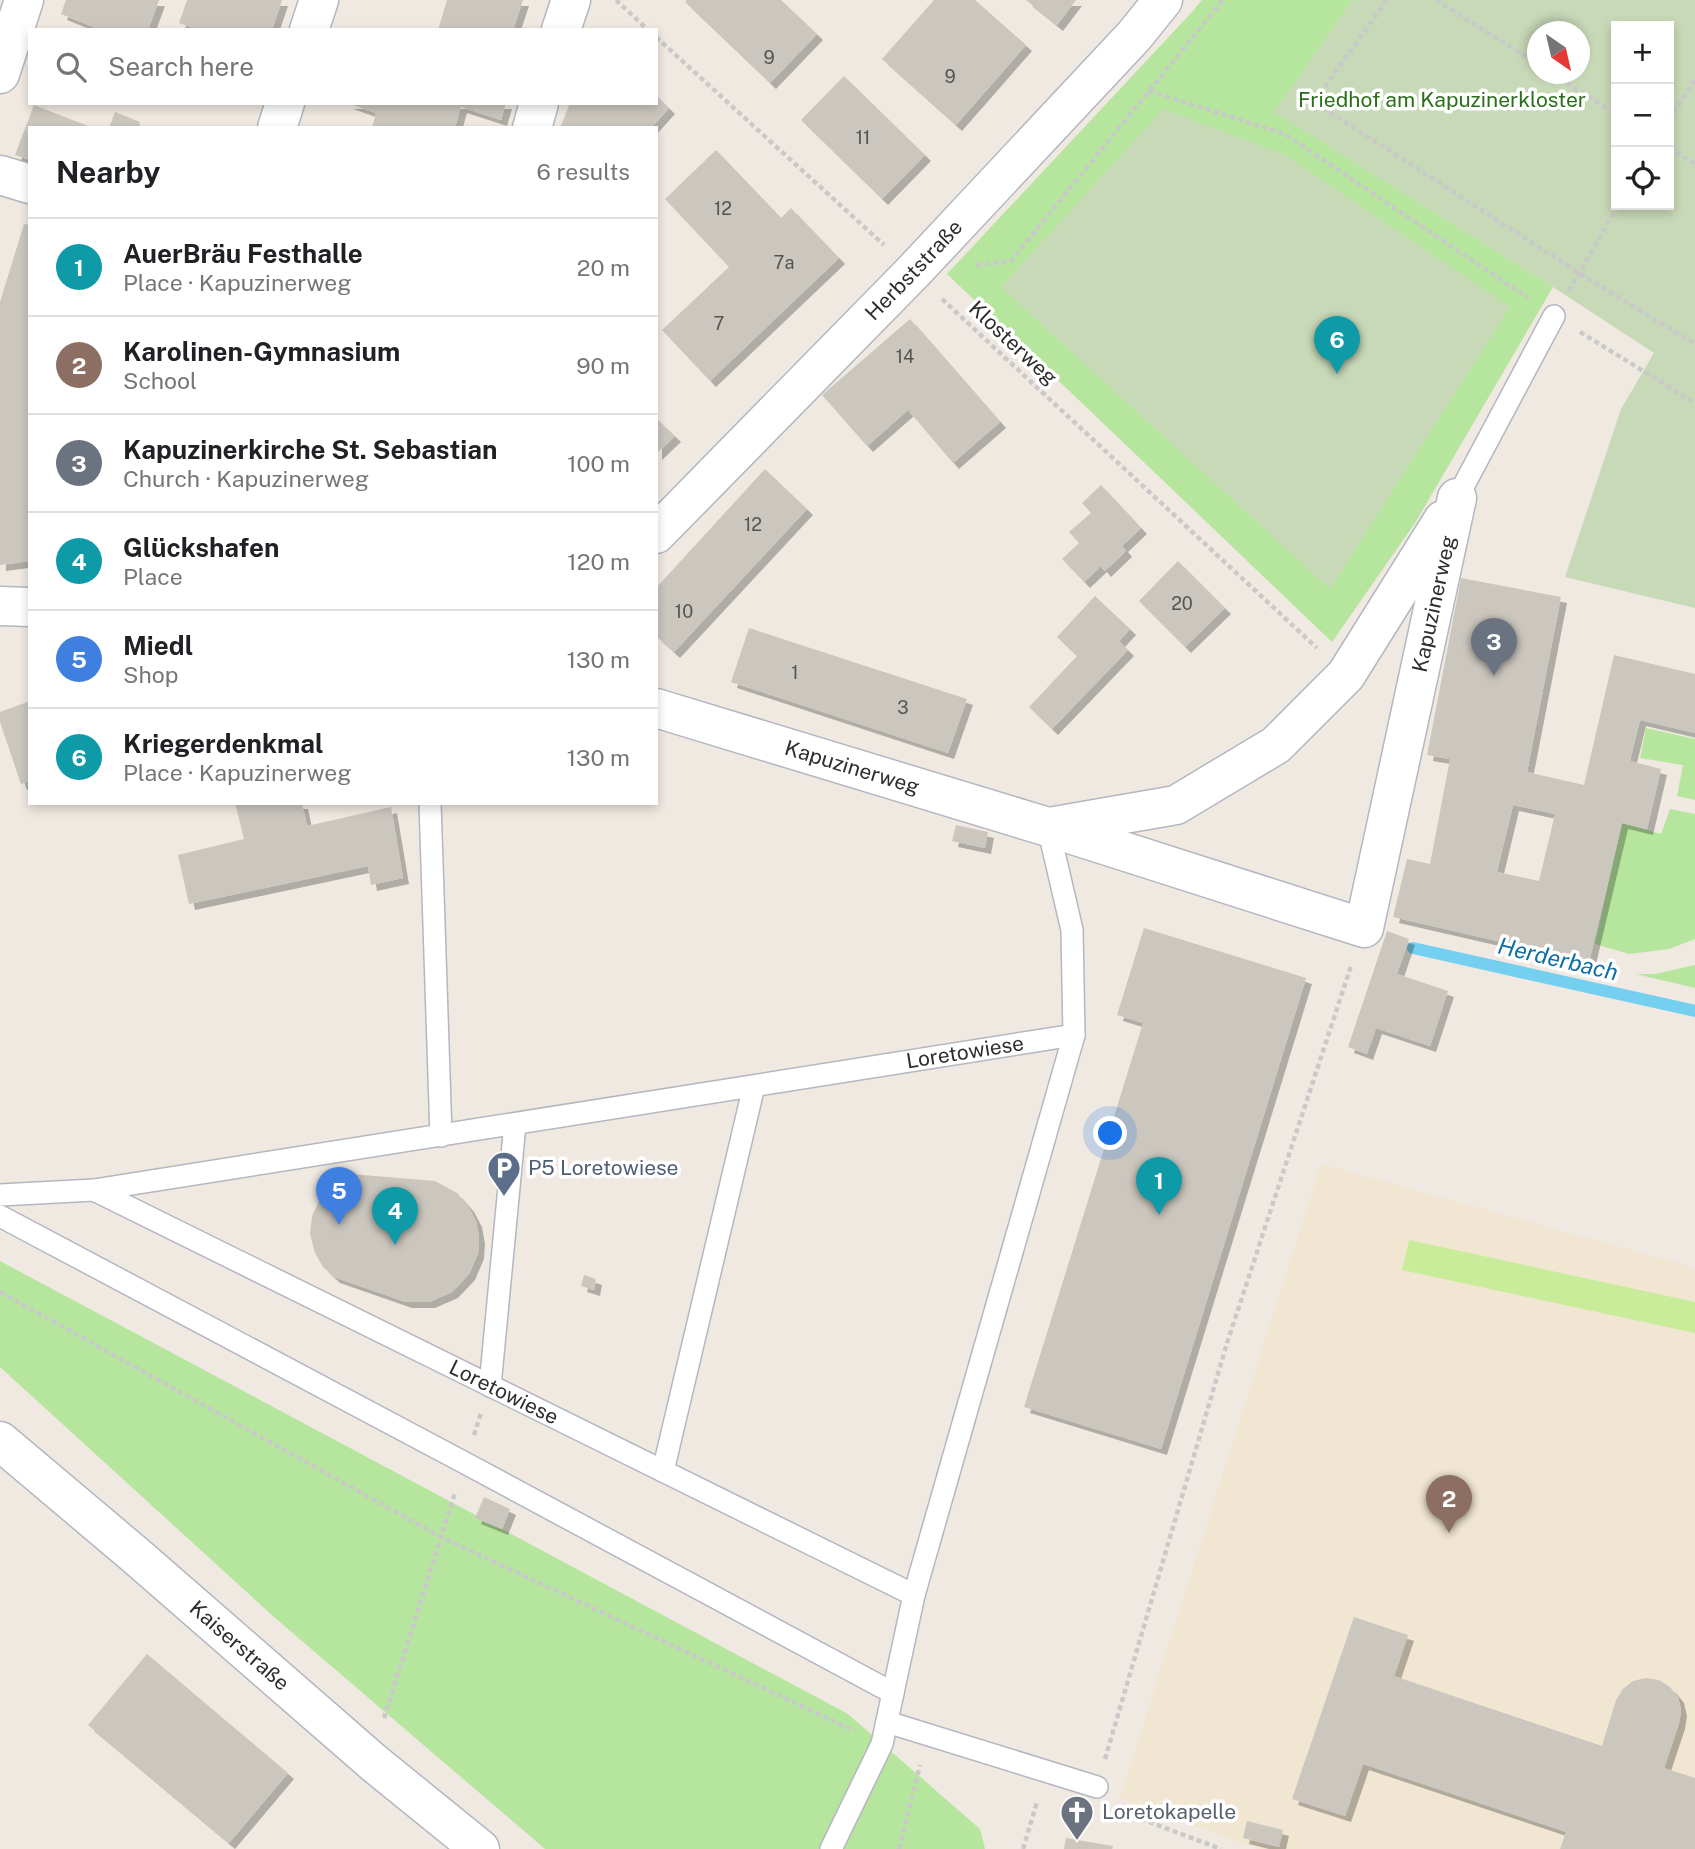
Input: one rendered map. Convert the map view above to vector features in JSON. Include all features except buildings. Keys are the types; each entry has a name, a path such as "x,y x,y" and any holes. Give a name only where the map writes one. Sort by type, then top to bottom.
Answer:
{"street":[{"path":"0,75 24,0"},
{"path":"310,28 319,0"},
{"path":"562,28 571,0"},
{"name":"Herbststraße","path":"658,532 913,272 1134,36 1163,0"},
{"path":"278,126 284,105"},
{"path":"533,126 538,105"},
{"path":"0,175 28,183"},
{"name":"Kapuzinerweg","path":"1048,827 1175,804 1276,745 1346,675 1457,498"},
{"name":"Kapuzinerweg","path":"658,709 1048,827 1364,928 1457,498"},
{"path":"0,606 28,607"},
{"name":"Kaiserstraße","path":"0,1441 374,1763 480,1849"}],"lane":[{"path":"1457,498 1554,316"},
{"path":"430,805 441,1136"},
{"path":"831,1849 882,1744 914,1595 1074,1035 1072,930 1048,827"},
{"name":"Loretowiese","path":"0,1195 94,1190 1074,1035"},
{"path":"663,1471 754,1086"},
{"path":"490,1386 515,1124"},
{"name":"Loretowiese","path":"94,1190 914,1595"},
{"path":"0,1216 893,1693"},
{"path":"887,1722 1097,1787"}],"path":[{"path":"616,0 646,28"},
{"path":"974,265 1011,261 1223,0"},
{"path":"1387,0 1314,102 1579,273 1695,344"},
{"path":"1436,0 1527,57"},
{"name":"Klosterweg","path":"658,39 1346,675"},
{"path":"1674,112 1695,80"},
{"path":"1568,84 1611,111"},
{"path":"1149,91 1285,134 1554,316 1695,403"},
{"path":"1674,151 1695,164"},
{"path":"1579,273 1615,210"},
{"path":"1221,1849 1093,1801 1227,1343 1364,928"},
{"path":"0,1292 441,1536 882,1744"},
{"path":"374,1763 375,1745 455,1494"},
{"path":"899,1849 922,1756"},
{"path":"1023,1849 1038,1800"}],"shaded area":[{"path":"1321,1164 1695,1268 1695,1849 1258,1849 1120,1798"}],"green space":[{"path":"1202,0 1353,0 1275,112 1553,287 1415,523 1332,642 947,274"},
{"name":"Friedhof am Kapuzinerkloster","path":"1353,0 1695,0 1695,608 1565,577 1621,409 1654,353 1274,112"},
{"path":"1163,109 1285,155 1510,307 1330,589 1001,287"},
{"path":"1646,728 1695,739 1695,800 1677,796 1683,765 1640,758"},
{"path":"1670,809 1695,814 1695,939 1669,949 1629,954 1595,944 1622,823 1661,834"},
{"path":"1695,965 1695,988 1636,974 1655,974"},
{"path":"1409,1240 1695,1302 1695,1333 1402,1270"},
{"path":"0,1261 848,1714 980,1829 985,1849 545,1849 274,1617 0,1367"}],"waterway":[{"name":"Herderbach","path":"1413,948 1695,1011"}],"place":[{"name":"Kriegerdenkmal","path":"1337,374"},
{"name":"Kapuzinerkirche St. Sebastian","path":"1494,676"},
{"name":"P5 Loretowiese","path":"504,1198"},
{"name":"AuerBräu Festhalle","path":"1159,1215"},
{"name":"Miedl","path":"339,1225"},
{"name":"Glückshafen","path":"395,1245"},
{"name":"Karolinen-Gymnasium","path":"1449,1533"},
{"name":"Loretokapelle","path":"1077,1842"}]}
